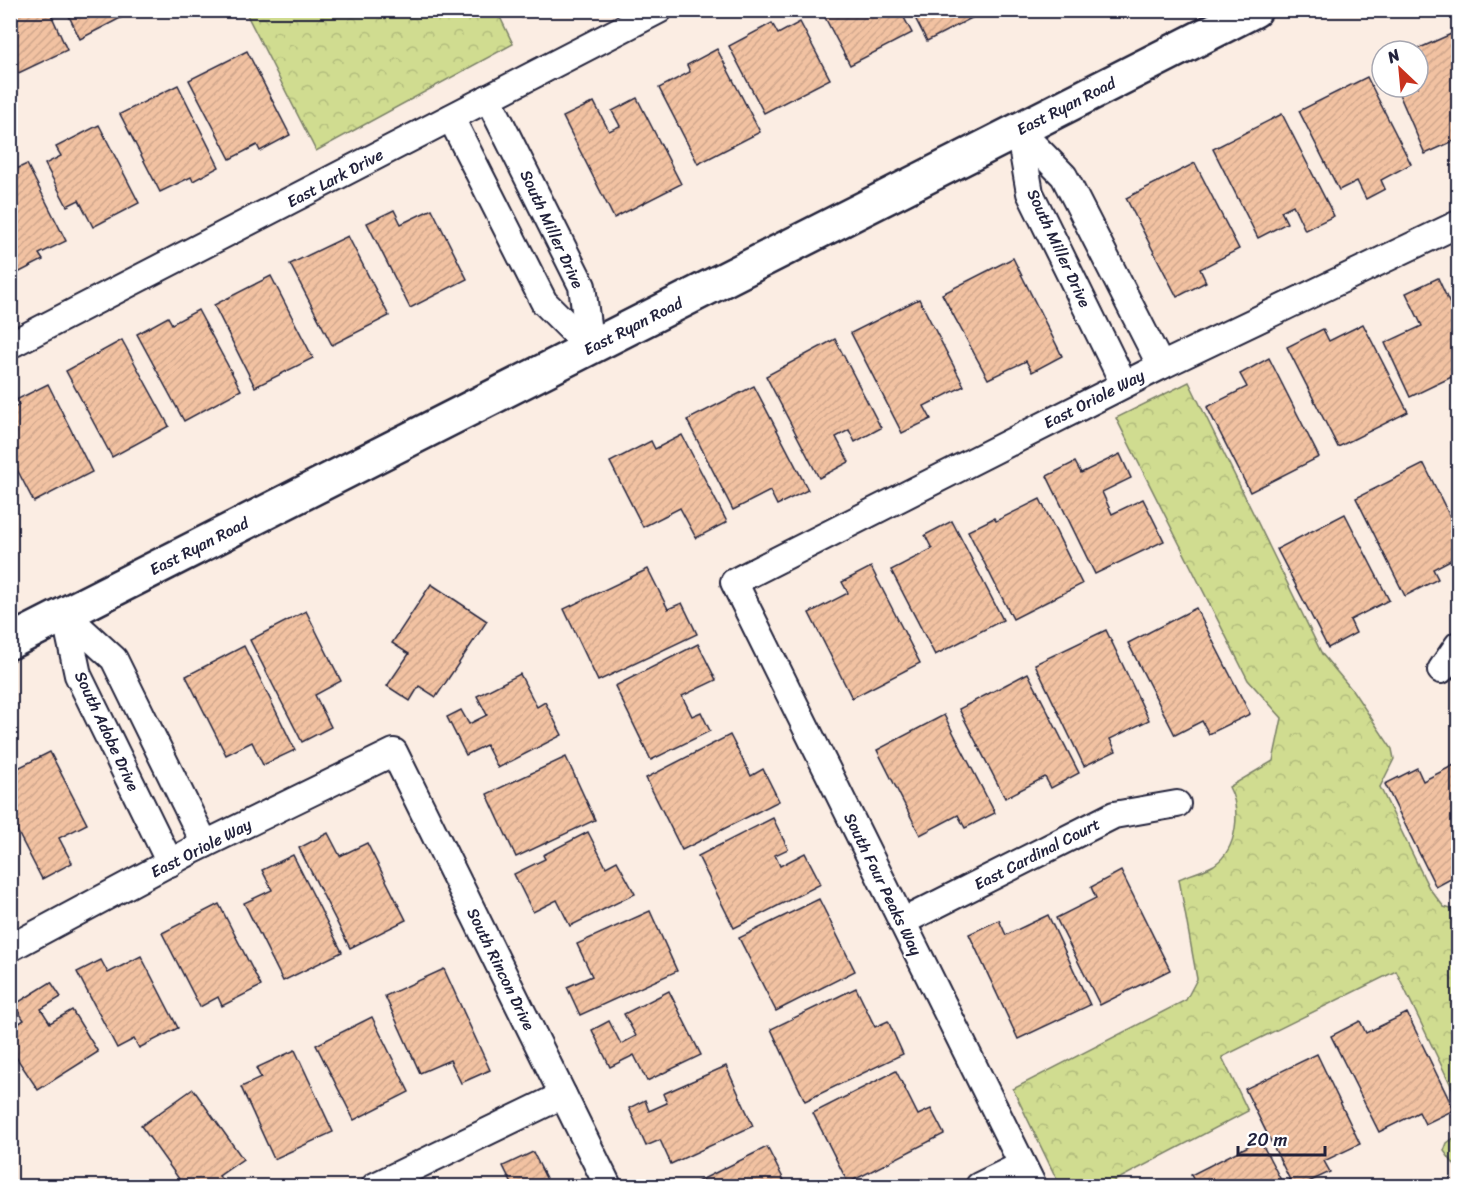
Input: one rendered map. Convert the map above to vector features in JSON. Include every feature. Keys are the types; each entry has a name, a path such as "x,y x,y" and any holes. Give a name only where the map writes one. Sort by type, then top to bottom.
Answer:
{"street":[{"name":"East Lark Drive","path":"10,345 659,10"},
{"name":"East Ryan Road","path":"10,642 1255,10"},
{"name":"South Miller Drive","path":"488,98 582,286 590,348"},
{"path":"451,118 544,302 590,348"},
{"name":"South Miller Drive","path":"1019,130 1064,176 1161,366"},
{"name":"South Miller Drive","path":"1019,130 1030,193 1124,384"},
{"name":"East Oriole Way","path":"734,582 1124,384 1458,224"},
{"name":"South Four Peaks Way","path":"734,582 1028,1176"},
{"name":"South Adobe Drive","path":"65,614 114,659 205,844"},
{"name":"South Adobe Drive","path":"65,614 78,675 170,863"},
{"path":"1441,670 1458,645"},
{"name":"East Oriole Way","path":"10,948 205,844 394,752"},
{"name":"South Rincon Drive","path":"394,752 608,1186"},
{"name":"East Cardinal Court","path":"902,922 1114,815 1177,804"},
{"path":"375,1186 563,1095"},
{"path":"979,1186 1028,1176"}],"green space":[{"path":"245,11 497,11 513,44 316,151"},
{"path":"1189,382 1322,654 1353,691 1392,749 1394,759 1380,787 1429,888 1444,907 1458,911 1458,1100 1396,971 1222,1057 1248,1111 1105,1186 1060,1186 1013,1089 1186,1000 1197,979 1179,879 1214,865 1228,849 1236,817 1233,796 1229,787 1273,761 1282,718 1248,680 1116,418"},
{"path":"1458,1135 1458,1170 1444,1151 1447,1143"}],"building":[{"path":"10,10 49,10 67,50 10,77"},
{"path":"66,10 136,10 80,39"},
{"path":"518,10 536,10 522,18"},
{"path":"821,10 900,10 912,33 850,65"},
{"path":"911,10 987,10 927,41"},
{"path":"800,22 830,79 764,113 729,46 772,23 778,34"},
{"path":"1458,31 1458,139 1425,154 1401,99 1430,99 1430,43"},
{"path":"717,49 760,132 698,164 659,88 690,72 687,65"},
{"path":"247,51 290,135 260,151 257,145 230,159 189,80"},
{"path":"1367,77 1370,83 1370,99 1378,99 1411,164 1381,180 1385,189 1366,199 1357,181 1339,190 1299,111"},
{"path":"178,85 219,167 193,181 191,177 160,192 120,114"},
{"path":"637,98 681,184 614,218 563,117 594,102 609,131 620,126 612,111"},
{"path":"1282,114 1334,216 1305,230 1293,205 1281,211 1287,223 1258,238 1213,149"},
{"path":"99,125 139,203 93,227 79,200 67,206 45,164 61,156 56,147"},
{"path":"1195,163 1239,249 1200,269 1206,282 1177,297 1126,198"},
{"path":"27,164 66,241 39,254 43,260 12,276 10,172"},
{"path":"432,209 467,279 410,308 367,223 394,210 401,224"},
{"path":"348,236 389,316 332,345 290,264"},
{"path":"1013,258 1062,356 1032,372 1026,361 988,379 942,294"},
{"path":"271,276 313,358 255,387 214,305"},
{"path":"1438,278 1458,322 1458,374 1410,397 1385,343 1422,326 1406,293"},
{"path":"919,299 964,386 924,406 931,419 902,433 851,333"},
{"path":"198,310 241,390 184,421 137,334 168,317 172,324"},
{"path":"1363,324 1408,412 1338,447 1287,347 1323,329 1329,341"},
{"path":"835,339 881,428 855,442 849,430 836,437 849,462 819,478 766,376"},
{"path":"122,340 169,426 112,457 66,371"},
{"path":"1269,358 1319,457 1250,492 1207,407 1247,387 1240,374"},
{"path":"48,384 92,472 34,502 10,456 10,410 19,405 16,400"},
{"path":"754,386 808,490 777,505 770,491 733,510 687,420"},
{"path":"682,435 727,522 696,538 680,508 643,527 610,462 651,441 655,449"},
{"path":"1120,454 1131,478 1102,492 1112,514 1143,499 1164,541 1095,574 1047,476 1075,462 1081,473"},
{"path":"1424,464 1458,533 1458,556 1433,569 1438,579 1405,596 1356,498"},
{"path":"1040,499 1082,584 1013,619 968,531 994,518 996,521"},
{"path":"1345,514 1389,600 1350,620 1356,633 1328,648 1277,549"},
{"path":"952,521 1003,620 935,655 891,570 932,549 925,535"},
{"path":"871,567 920,663 852,698 809,613 848,593 842,582"},
{"path":"648,569 668,609 682,603 697,634 598,681 564,609"},
{"path":"431,584 487,621 436,697 419,686 410,701 387,686 409,654 392,643"},
{"path":"1196,608 1250,714 1209,734 1202,721 1175,735 1128,643"},
{"path":"306,611 341,681 315,695 331,727 302,742 250,640"},
{"path":"1106,630 1149,720 1110,739 1116,751 1084,766 1035,664"},
{"path":"698,644 716,680 682,696 692,716 701,712 710,731 651,760 615,686"},
{"path":"244,646 295,750 263,765 252,742 226,755 186,676"},
{"path":"1028,673 1079,773 1051,788 1045,777 1005,798 959,709"},
{"path":"520,674 537,707 545,702 562,735 498,768 486,745 466,755 447,717 461,710 469,724 487,715 477,696"},
{"path":"944,715 995,813 965,828 958,815 920,835 877,750"},
{"path":"730,735 751,776 763,769 779,801 682,850 646,778"},
{"path":"50,752 87,824 59,838 72,863 42,879 10,817 10,772"},
{"path":"566,757 595,820 516,857 487,794"},
{"path":"1458,763 1458,875 1436,887 1385,784 1417,768 1423,781"},
{"path":"773,818 788,849 775,855 780,866 805,853 821,884 734,928 698,856"},
{"path":"588,832 606,867 617,861 635,894 570,926 557,900 533,912 514,874 545,859 543,855"},
{"path":"328,833 340,856 367,843 406,920 350,948 299,848"},
{"path":"293,855 342,952 283,981 244,903 272,890 262,870"},
{"path":"1121,871 1170,970 1100,1005 1056,918 1096,898 1091,887"},
{"path":"819,899 855,971 776,1011 739,938"},
{"path":"219,904 261,986 222,1006 218,997 200,1007 162,933"},
{"path":"650,911 677,971 580,1015 567,987 592,976 577,944"},
{"path":"1048,915 1090,1005 1018,1039 969,934 999,920 1006,935"},
{"path":"141,956 178,1028 139,1048 134,1039 117,1048 77,972 101,960 108,973"},
{"path":"444,969 490,1070 461,1083 450,1060 420,1073 385,996"},
{"path":"51,982 61,997 41,1009 50,1023 72,1010 98,1052 38,1090 10,1048 10,1029 24,1020 14,1005"},
{"path":"856,988 875,1027 888,1021 903,1054 805,1101 771,1029"},
{"path":"669,991 701,1055 647,1081 634,1055 610,1067 592,1030 609,1021 621,1044 636,1036 624,1014"},
{"path":"1407,1013 1454,1110 1425,1124 1419,1112 1379,1132 1331,1036 1360,1021 1366,1033"},
{"path":"372,1017 409,1092 354,1120 316,1045"},
{"path":"295,1050 333,1132 274,1159 241,1087 261,1078 256,1068"},
{"path":"1317,1054 1360,1144 1324,1161 1330,1172 1300,1186 1293,1186 1245,1089"},
{"path":"726,1066 753,1126 671,1164 660,1140 646,1146 629,1108 645,1100 649,1111 667,1103 663,1094"},
{"path":"896,1071 918,1115 931,1109 944,1134 848,1183 813,1113"},
{"path":"193,1089 243,1159 219,1176 227,1186 184,1186 141,1126"},
{"path":"1260,1140 1284,1186 1197,1186 1191,1175"},
{"path":"767,1147 787,1186 691,1185"},
{"path":"533,1152 550,1186 513,1186 503,1166"}]}
